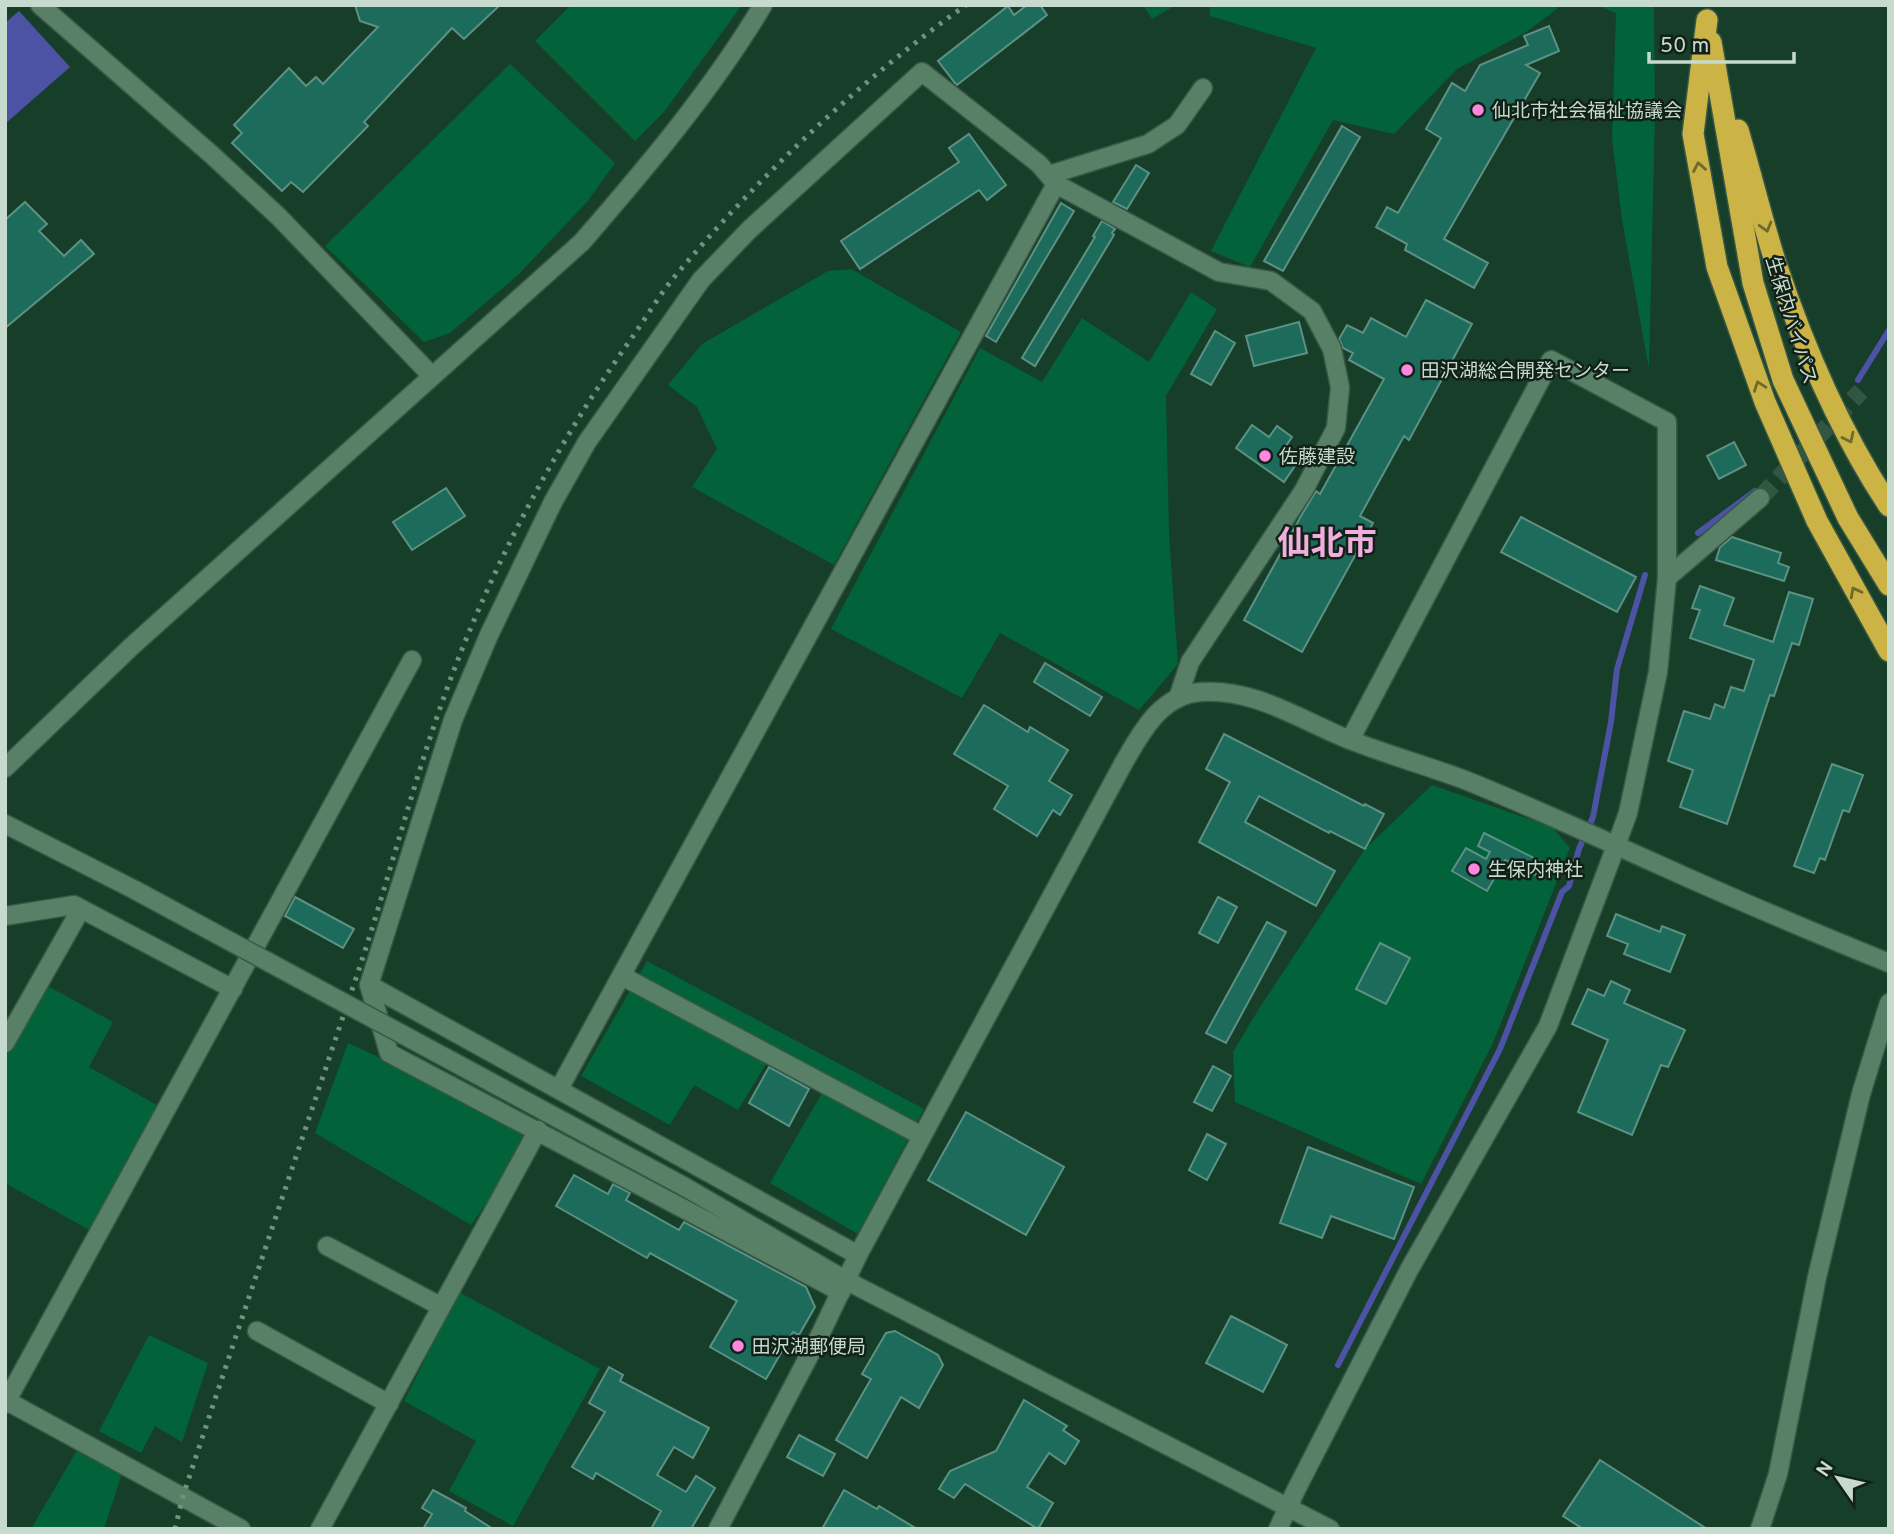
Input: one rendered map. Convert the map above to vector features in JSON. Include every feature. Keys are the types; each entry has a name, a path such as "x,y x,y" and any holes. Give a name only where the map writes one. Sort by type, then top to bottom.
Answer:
{"highway":[{"path":"1707,13 1776,264 1831,402 1853,446 1889,506"},
{"path":"1707,13 1693,134 1717,267 1765,402 1817,521 1889,651"},
{"name":"生保内バイパス","path":"1707,13 1753,283 1783,380 1848,518 1889,586"}],"street":[{"path":"40,5 279,217 432,376"},
{"path":"5,768 132,646 582,242 708,88 745,36 763,5"},
{"path":"1178,698 1190,662 1304,491 1336,428 1340,387 1332,349 1312,311 1271,281 1219,272 1052,180 1039,164 922,72 749,230 701,280 587,442 553,502 489,635 453,720 369,985 389,1053 844,1286 1331,1529"},
{"path":"559,1089 1052,180 1148,144 1177,125 1203,88"},
{"path":"1278,1529 1409,1270 1548,1026 1628,813 1658,672 1667,578 1667,422 1551,360 1350,740"},
{"path":"1667,578 1760,498"},
{"path":"241,1529 6,1402 412,660"},
{"path":"718,1529 858,1255 1123,764 1144,728 1160,710 1178,698 1198,692 1227,691 1265,702 1350,740 1464,780 1889,963"},
{"path":"5,824 135,890 685,1187 844,1286"},
{"path":"5,916 74,905 233,989"},
{"path":"5,1043 81,909"},
{"path":"622,976 922,1136"},
{"path":"369,985 858,1255"},
{"path":"1760,1529 1778,1474 1817,1277 1861,1094 1889,1003"},
{"path":"320,1529 538,1130"},
{"path":"327,1246 440,1306"},
{"path":"257,1331 389,1404"}],"green space":[{"path":"571,5 742,5 664,112 635,141 535,41"},
{"path":"1143,5 1176,5 1152,19"},
{"path":"1209,5 1562,5 1525,33 1457,69 1394,134 1333,120 1250,267 1211,251 1316,48 1210,16"},
{"path":"1595,5 1654,5 1655,115 1649,369 1622,220 1612,138 1616,13"},
{"path":"510,64 615,163 587,202 518,275 450,333 424,342 325,246"},
{"path":"851,269 961,332 834,565 692,487 717,449 697,407 668,385 702,344 828,271"},
{"path":"1191,292 1217,309 1166,396 1169,534 1178,664 1139,710 1000,633 962,698 831,629 980,348 1042,382 1082,318 1149,362"},
{"path":"1432,785 1552,827 1570,848 1493,1043 1421,1184 1235,1102 1233,1052 1365,849"},
{"path":"647,961 924,1109 858,1234 770,1183 826,1086 771,1056 738,1110 694,1085 670,1125 581,1076"},
{"path":"46,985 113,1022 89,1067 162,1108 93,1232 5,1183 5,1058"},
{"path":"348,1043 538,1130 471,1225 315,1133"},
{"path":"459,1292 600,1369 513,1526 449,1491 476,1441 404,1401"},
{"path":"149,1335 208,1363 182,1442 155,1426 141,1453 99,1431"},
{"path":"79,1447 123,1470 104,1529 31,1529"}],"shaded area":[{"path":"19,11 70,67 5,124 5,23"}],"building":[{"path":"355,5 500,5 464,39 452,28 364,122 368,126 303,192 291,182 282,191 232,143 242,133 234,125 289,68 306,86 316,77 323,84 378,27 360,21"},
{"path":"1027,5 1040,5 1047,15 957,85 938,61 1008,6 1014,15"},
{"name":"仙北市社会福祉協議会","path":"1549,26 1559,51 1526,65 1540,73 1444,239 1488,263 1474,288 1405,250 1407,244 1376,227 1387,207 1398,213 1441,138 1426,129 1452,83 1465,91 1480,65 1528,45 1524,36"},
{"path":"1342,126 1360,137 1283,271 1264,261"},
{"path":"969,134 1006,185 987,200 979,190 860,269 841,241 959,162 949,148"},
{"path":"1136,165 1149,173 1127,209 1113,202"},
{"path":"25,202 47,224 39,231 64,256 81,240 94,254 5,328 5,220"},
{"path":"1061,203 1074,211 996,342 986,336"},
{"path":"1102,221 1115,229 1112,233 1114,235 1035,366 1022,358"},
{"path":"1426,300 1472,324 1409,440 1404,436 1360,516 1373,523 1302,652 1244,620 1301,516 1316,491 1320,494 1384,379 1349,360 1353,353 1343,348 1339,339 1347,325 1363,333 1371,318 1406,337"},
{"path":"1299,322 1307,353 1254,366 1246,336"},
{"path":"1215,331 1235,343 1211,385 1191,374"},
{"path":"1252,425 1269,437 1277,426 1292,437 1284,449 1299,460 1284,482 1236,448"},
{"path":"1734,442 1746,465 1719,479 1707,456"},
{"path":"446,488 465,516 412,550 393,522"},
{"path":"1521,517 1636,577 1617,612 1501,552"},
{"path":"1732,537 1781,553 1778,563 1789,567 1784,581 1716,560 1720,547"},
{"path":"1700,586 1734,598 1724,625 1773,642 1789,592 1813,599 1799,645 1792,643 1774,696 1770,695 1727,824 1680,807 1693,770 1668,761 1684,711 1710,719 1715,704 1724,708 1731,687 1744,691 1754,660 1690,638 1700,610 1692,608"},
{"path":"1045,663 1102,697 1090,716 1034,682"},
{"path":"984,705 1028,732 1030,727 1068,750 1049,781 1072,795 1060,815 1053,810 1037,836 994,809 1008,786 954,754"},
{"path":"1224,734 1384,814 1365,849 1259,796 1245,822 1335,871 1316,906 1199,842 1230,782 1206,769"},
{"path":"1832,764 1863,775 1849,812 1843,810 1825,860 1820,858 1814,873 1794,866"},
{"path":"1484,833 1542,862 1535,875 1505,860 1487,891 1452,871 1466,848 1486,859 1490,852 1478,846"},
{"path":"295,897 354,929 343,948 285,916"},
{"path":"1218,897 1237,907 1218,943 1199,933"},
{"path":"1616,914 1660,932 1662,926 1685,935 1670,972 1624,954 1628,944 1607,936"},
{"path":"1267,922 1286,932 1226,1043 1206,1033"},
{"path":"1380,943 1410,958 1386,1004 1356,989"},
{"path":"1611,981 1630,990 1624,1003 1685,1030 1668,1067 1661,1065 1632,1135 1578,1112 1608,1040 1572,1024 1588,989 1604,996"},
{"path":"1213,1066 1231,1076 1212,1111 1194,1102"},
{"path":"769,1067 809,1089 789,1126 749,1103"},
{"path":"966,1112 1064,1167 1026,1235 928,1180"},
{"path":"1207,1134 1226,1144 1207,1180 1189,1170"},
{"path":"1308,1147 1414,1187 1394,1239 1331,1216 1322,1238 1280,1223"},
{"path":"574,1175 608,1194 613,1184 630,1193 626,1200 679,1230 684,1222 806,1287 815,1307 799,1335 793,1332 766,1379 710,1347 737,1301 650,1253 647,1258 556,1206"},
{"path":"1231,1316 1287,1345 1263,1392 1206,1363"},
{"path":"895,1331 938,1355 943,1365 919,1408 901,1397 867,1458 836,1440 871,1379 862,1374 886,1333"},
{"path":"609,1367 623,1375 620,1381 709,1428 693,1458 674,1447 657,1475 686,1492 696,1476 715,1488 691,1529 651,1529 661,1511 596,1473 593,1479 572,1467 605,1412 589,1403"},
{"path":"1024,1400 1067,1426 1063,1430 1079,1441 1065,1464 1049,1453 1027,1487 1053,1503 1038,1529 965,1484 954,1498 939,1489 950,1471 996,1451"},
{"path":"799,1435 835,1454 823,1476 787,1457"},
{"path":"1600,1460 1707,1529 1583,1529 1563,1516"},
{"path":"433,1490 466,1508 465,1511 493,1529 423,1529 432,1514 422,1508"},
{"path":"844,1490 877,1509 879,1506 917,1529 822,1529"}],"waterway":[{"path":"1858,380 1889,330"},
{"path":"1698,533 1755,491"},
{"path":"1338,1365 1500,1049 1562,892 1569,886 1579,849 1593,817 1611,722 1617,669 1645,575"}],"tunnel":[{"path":"1760,498 1861,391"}],"railway":[{"path":"175,1529 183,1496 367,944 434,727 465,642 519,524 583,411 676,275 742,201 812,131 887,65 966,5"}],"place":[{"name":"仙北市社会福祉協議会","path":"1478,110"},
{"name":"田沢湖総合開発センター","path":"1407,370"},
{"name":"佐藤建設","path":"1265,456"},
{"name":"生保内神社","path":"1474,869"},
{"name":"田沢湖郵便局","path":"738,1346"}],"district":[{"name":"仙北市","path":"1327,542"}]}
